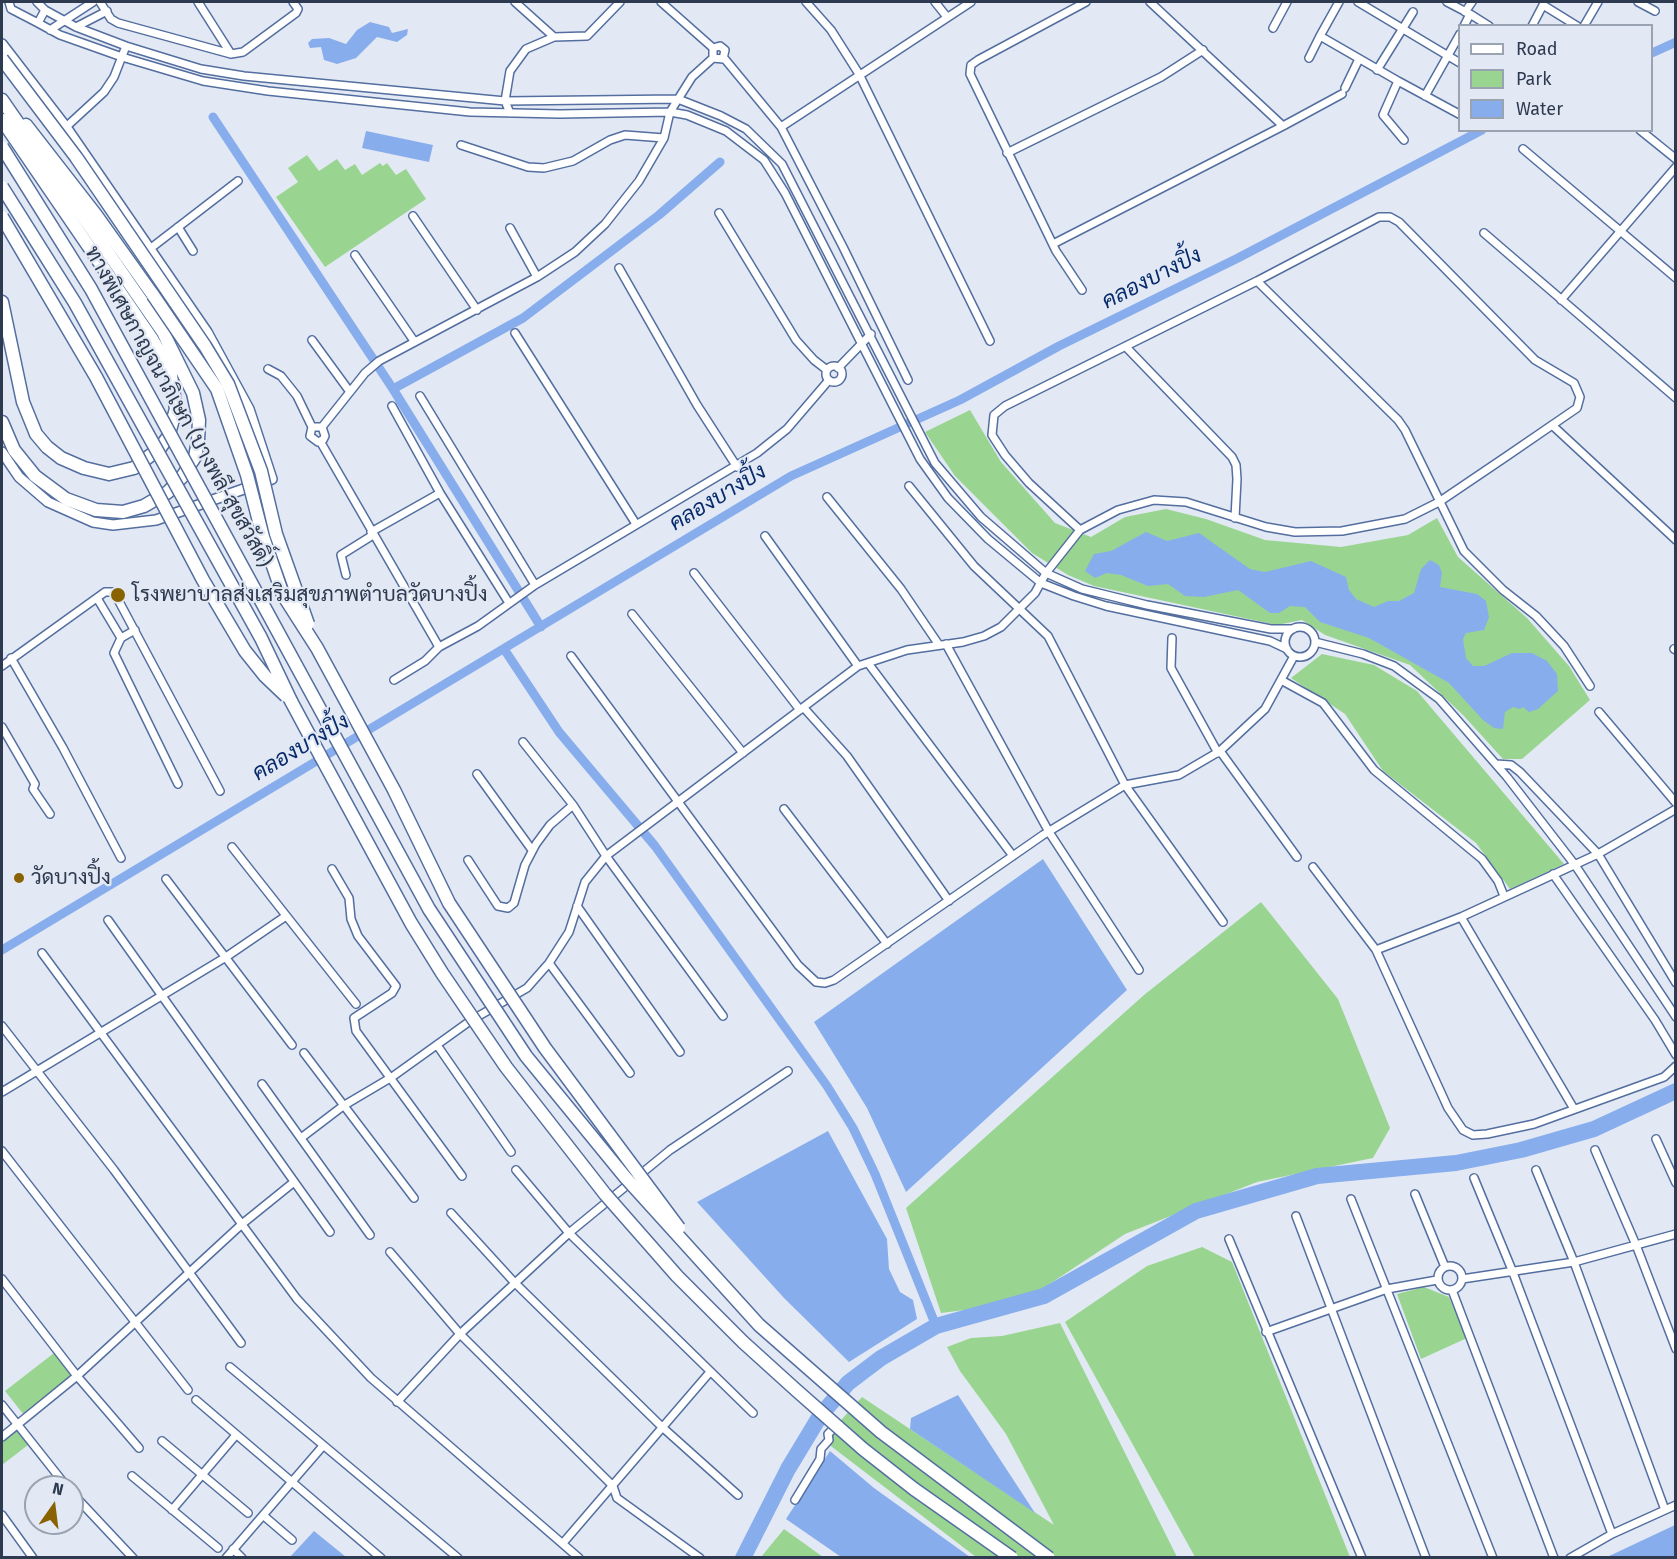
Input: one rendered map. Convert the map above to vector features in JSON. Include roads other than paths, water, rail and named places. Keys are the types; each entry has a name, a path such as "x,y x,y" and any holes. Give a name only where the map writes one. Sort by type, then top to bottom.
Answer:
{"highway":[{"path":"2,59 76,157 205,346 228,384 246,424 261,471 276,534 317,648"},
{"path":"2,99 36,136 153,295 217,390 244,465 279,584 317,648 394,789 449,903 545,1048 641,1174 684,1235 696,1257"},
{"path":"2,99 163,332 193,393 199,420 195,457 182,477 168,492 144,506 123,512 86,507 66,498 35,476 14,450 2,422"},
{"path":"2,120 152,339 170,369 176,409 168,437 160,448 134,468 109,474 84,468 61,458 47,447 36,434 23,402 2,302"},
{"name":"ทางพิเศษกาญจนาภิเษก (บางพลี-สุขสวัสดิ์)","path":"2,147 91,289 429,909 526,1056 579,1124 696,1257 759,1324 881,1432 1049,1557"},
{"name":"ทางพิเศษกาญจนาภิเษก (บางพลี-สุขสวัสดิ์)","path":"2,187 81,313 261,638 291,701 411,923 506,1067 605,1194 677,1276 742,1342 836,1426 914,1489 1012,1557"},
{"path":"2,217 96,376 203,580 245,651 264,676 291,701"}],"street":[{"path":"37,2 45,10 76,27 126,46 201,69 244,76 505,101 678,99 746,129 782,164 935,463 953,487 981,517 1046,573 1090,591 1271,630 1300,627 1309,630 1315,642 1363,654 1394,666 1416,681 1439,699 1496,764 1575,865 1676,1017"},
{"path":"50,30 93,2"},
{"path":"198,2 231,54"},
{"path":"76,27 104,4 111,19 118,23 231,54 243,52 296,13 298,9 293,2"},
{"path":"515,2 554,37"},
{"path":"510,113 505,101 510,71 515,60 526,49 554,37 588,36 620,2"},
{"path":"322,427 364,373 384,358 537,277 574,252 605,224 639,181 664,138 670,112 692,77 713,58 713,48 661,2"},
{"path":"806,2 831,30 860,74 990,341"},
{"path":"935,2 947,18"},
{"path":"781,127 971,2"},
{"path":"1082,290 1053,244 970,74 971,65 1086,2"},
{"path":"1150,2 1283,126"},
{"path":"1273,28 1287,2"},
{"path":"1309,58 1339,2"},
{"path":"1358,2 1458,62"},
{"path":"1447,2 1487,24"},
{"path":"1465,24 1472,2"},
{"path":"1585,24 1598,2"},
{"path":"1638,2 1655,11"},
{"path":"6,3 32,22 50,30 122,57 203,81 268,91 510,113 670,112 687,115 726,131 764,160 785,193 911,444 948,498 988,539 1041,583 1106,606 1270,641 1287,649 1294,656"},
{"path":"1533,24 1541,3 1574,24"},
{"path":"38,23 45,10"},
{"path":"1377,70 1413,12"},
{"path":"1320,36 1377,70 1458,113"},
{"path":"1425,96 1458,36"},
{"path":"2,44 66,127 207,332 238,385 258,432 272,479 156,520 113,525 93,522 48,502 19,477 2,452"},
{"path":"66,127 104,92 114,77 126,46"},
{"path":"713,48 718,46 724,48 724,58 781,127 908,380"},
{"path":"1007,153 1161,77 1203,50"},
{"path":"713,58 718,61 724,58"},
{"path":"1053,244 1283,126 1344,91 1359,59"},
{"path":"1398,81 1383,115 1404,140"},
{"path":"1642,132 1676,159"},
{"path":"461,145 528,167 544,168 573,161 610,140 625,135 664,138"},
{"path":"1523,149 1676,278"},
{"path":"1561,300 1676,166"},
{"path":"151,248 238,181"},
{"path":"719,213 796,340 814,360 827,370 829,380"},
{"path":"413,216 477,310"},
{"path":"301,1138 343,1106 392,1077 470,1021 527,988 549,963 569,932 585,882 606,856 858,666 882,656 984,636 1001,627 1021,610 1046,573 1080,530 1118,510 1154,500 1186,502 1284,531 1342,531 1405,519 1438,502 1552,425 1576,408 1580,398 1574,383 1535,360 1399,222 1390,217 1379,217 1257,281 1005,406 994,415 992,435 1011,462 1052,506 1080,530"},
{"path":"178,227 193,251"},
{"path":"510,228 537,277"},
{"path":"1484,233 1676,398"},
{"path":"355,255 414,341"},
{"path":"619,268 697,405 736,466"},
{"path":"1257,281 1398,420 1464,551 1557,639 1573,658 1590,686"},
{"path":"515,333 636,524"},
{"path":"838,368 871,334"},
{"path":"312,340 350,392"},
{"path":"1126,347 1232,457 1236,465 1237,479 1235,518"},
{"path":"827,370 832,366 838,368"},
{"path":"829,380 840,378 838,368"},
{"path":"268,369 289,383 312,427 310,436 313,440 320,441"},
{"path":"394,681 425,661 439,647 478,626 532,586 736,466 787,429 829,380"},
{"path":"420,396 532,586"},
{"path":"392,406 440,493 511,602"},
{"path":"1552,425 1676,540"},
{"path":"312,427 322,427"},
{"path":"320,441 325,436 322,427"},
{"path":"320,441 439,647"},
{"path":"909,486 953,544 1048,636 1125,785 1223,922"},
{"path":"346,575 341,555 440,493"},
{"path":"827,497 902,589 942,644 1049,832 1140,970"},
{"path":"765,536 858,666"},
{"path":"694,573 802,709 847,756 949,901"},
{"path":"2,666 105,592 114,592 220,791"},
{"path":"97,598 121,638"},
{"path":"632,614 743,753"},
{"path":"1287,649 1285,639 1293,629"},
{"path":"135,630 121,638 114,653 178,784"},
{"path":"1172,638 1172,668 1219,752 1297,857"},
{"path":"1294,656 1308,654 1315,642"},
{"path":"571,656 680,800 798,965 816,982 834,980 1013,856 1125,785 1179,775 1219,752 1265,709 1294,656"},
{"path":"11,658 63,748 121,858"},
{"path":"868,663 1013,856"},
{"path":"1281,680 1323,703 1374,770 1482,859 1498,881 1504,896"},
{"path":"1599,712 1676,803"},
{"path":"2,727 35,784 33,789 50,814"},
{"path":"523,742 573,805 606,856 723,1016"},
{"path":"1496,764 1511,765 1520,771 1598,854 1676,983"},
{"path":"477,774 532,850"},
{"path":"468,860 498,906 508,909 514,903 525,865 532,850 550,825 573,805"},
{"path":"784,809 888,944"},
{"path":"1376,950 1461,916 1575,865 1676,809"},
{"path":"232,847 356,1004"},
{"path":"1313,867 1376,950 1448,1108 1463,1130 1473,1135 1487,1134 1534,1124 1664,1077 1676,1066"},
{"path":"332,869 349,898 353,927 396,986 392,993 360,1012 353,1023 356,1031 392,1077 462,1176"},
{"path":"1553,874 1655,1020 1676,1055"},
{"path":"166,879 292,1045"},
{"path":"577,906 680,1052"},
{"path":"2,1092 35,1070 226,957 286,916"},
{"path":"1461,916 1574,1109"},
{"path":"108,920 330,1232"},
{"path":"42,952 297,1299 370,1378 579,1557"},
{"path":"549,963 630,1072"},
{"path":"2,1026 114,1170 241,1343"},
{"path":"437,1045 511,1152"},
{"path":"304,1053 414,1198"},
{"path":"397,1402 460,1334 569,1233 670,1149 788,1071"},
{"path":"262,1084 370,1235"},
{"path":"1656,1139 1676,1183"},
{"path":"1595,1150 1636,1245 1676,1349"},
{"path":"2,1151 188,1390"},
{"path":"516,1170 569,1233 753,1413"},
{"path":"1536,1170 1574,1262 1665,1510"},
{"path":"1474,1178 1512,1270 1611,1534"},
{"path":"2,1437 77,1376 242,1224 294,1182"},
{"path":"1415,1194 1445,1267"},
{"path":"1351,1199 1493,1557"},
{"path":"451,1213 514,1282 661,1426 738,1495"},
{"path":"1296,1216 1329,1308 1426,1557"},
{"path":"1462,1279 1574,1262 1676,1234"},
{"path":"1229,1239 1362,1557"},
{"path":"390,1252 460,1334 613,1486 617,1498 700,1557"},
{"path":"1445,1267 1456,1268 1462,1279 1459,1286 1452,1290 1441,1287 1437,1280 1439,1272 1445,1267"},
{"path":"2,1279 77,1376 139,1448"},
{"path":"1266,1332 1387,1288 1437,1280"},
{"path":"1452,1290 1554,1557"},
{"path":"230,1367 322,1447 458,1557"},
{"path":"563,1543 661,1426 710,1372"},
{"path":"196,1400 381,1557"},
{"path":"2,1404 57,1475"},
{"path":"795,1500 820,1459 820,1449 829,1440 828,1434 836,1426"},
{"path":"172,1510 236,1435"},
{"path":"162,1441 248,1513"},
{"path":"226,1557 293,1483 322,1447"},
{"path":"132,1476 218,1548"},
{"path":"1570,1557 1611,1534 1676,1505"},
{"path":"84,1506 133,1557"},
{"path":"2,1515 33,1557"},
{"path":"264,1516 292,1540"},
{"path":"233,1550 242,1557"}],"water":[{"path":"370,22 389,27 392,33 408,29 407,35 397,42 377,37 356,58 337,64 324,60 321,47 310,48 308,43 312,39 329,38 346,44 357,30"},
{"path":"366,131 433,145 429,162 362,148"},
{"path":"1146,532 1167,541 1199,533 1250,569 1265,572 1311,561 1346,577 1349,590 1356,599 1374,607 1388,601 1399,601 1414,593 1421,569 1430,560 1439,565 1442,573 1440,587 1477,594 1486,601 1489,617 1484,630 1466,633 1463,639 1466,658 1473,666 1484,666 1512,653 1532,653 1547,661 1557,674 1558,691 1538,709 1529,712 1523,707 1520,709 1513,707 1505,712 1503,729 1494,728 1483,720 1449,683 1369,638 1320,622 1305,607 1290,606 1279,613 1270,613 1238,590 1204,597 1185,596 1168,584 1148,586 1121,575 1107,573 1095,578 1085,571 1094,554 1111,551"},
{"path":"1043,859 1127,990 906,1192 867,1108 814,1022"},
{"path":"828,1131 887,1239 889,1269 900,1292 913,1300 917,1319 849,1362 784,1298 697,1202"},
{"path":"958,1395 1035,1513 910,1429 911,1418"},
{"path":"830,1451 874,1488 970,1557 841,1557 786,1519"},
{"path":"1675,1525 1675,1557 1607,1557"},
{"path":"314,1531 346,1557 290,1557"}],"waterway":[{"name":"คลองบางปิ้ง","path":"1653,53 1676,42"},
{"path":"213,117 393,389 541,627"},
{"name":"คลองบางปิ้ง","path":"2,950 791,476 960,400 1059,346 1238,258 1478,132"},
{"path":"393,389 523,318 659,215 720,162"},
{"path":"504,649 559,732 655,846 827,1086 853,1128 875,1174 936,1326"},
{"path":"743,1558 788,1469 820,1416 848,1383 881,1358 936,1326 1044,1296 1196,1211 1317,1176 1456,1163 1521,1150 1594,1129 1676,1091"}],"place":[{"name":"โรงพยาบาลส่งเสริมสุขภาพตำบลวัดบางปิ้ง","path":"118,595"},
{"name":"วัดบางปิ้ง","path":"19,878"}]}
